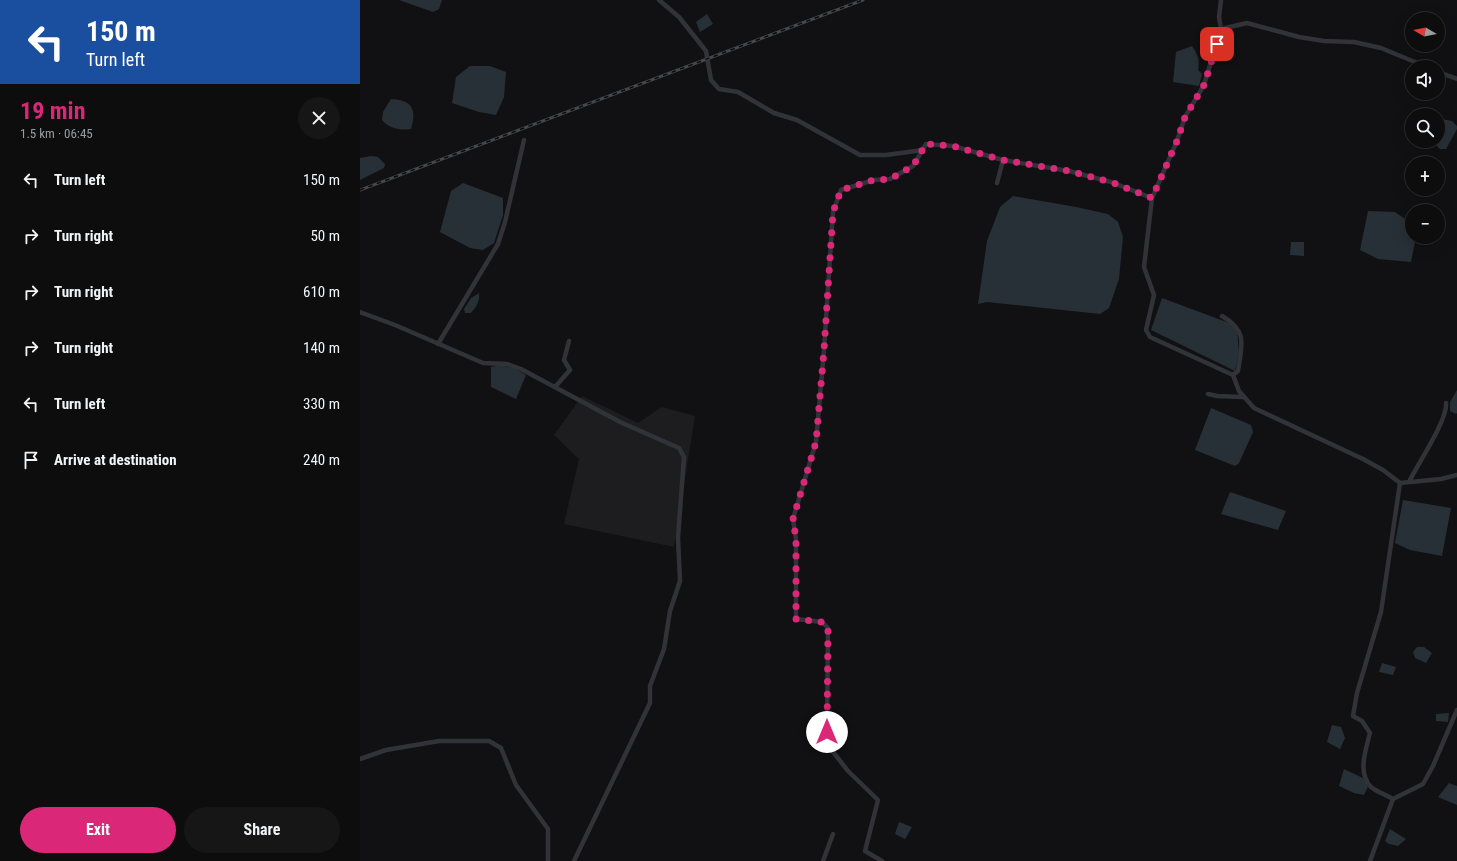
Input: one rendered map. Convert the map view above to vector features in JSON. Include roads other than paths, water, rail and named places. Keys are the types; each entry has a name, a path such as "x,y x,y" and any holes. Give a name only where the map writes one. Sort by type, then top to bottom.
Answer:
{"street":[{"path":"659,0 665,2 679,17 706,51 711,80 719,89 738,92 774,113 797,120 860,155 923,150"},
{"path":"1221,0 1219,17 1221,29 1204,85 1185,117 1177,141 1152,198 1144,267 1154,295 1146,330 1150,337 1233,375 1239,391 1254,408 1363,459 1383,470 1400,483"},
{"path":"1221,29 1247,23 1305,38 1324,41 1354,42 1381,48 1410,60"},
{"path":"1445,75 1457,79"},
{"path":"438,344 498,244 505,222 524,140"},
{"path":"882,861 866,851 878,800 848,771 830,748 827,732 828,628 822,622 796,619 796,539 793,519 816,442 833,212 841,190 874,180 890,179 913,166 926,144 953,146 1003,160 1069,171 1111,182 1152,198"},
{"path":"997,183 1003,160"},
{"path":"360,312 395,325 483,363 507,364 521,369 620,422 679,448 684,457 678,538 680,581 670,611 664,649 650,686 650,703 574,861"},
{"path":"1222,316 1234,323 1240,331 1242,350 1238,371 1233,375"},
{"path":"555,387 570,370 564,360 569,341"},
{"path":"1208,394 1243,397"},
{"path":"1410,480 1446,412 1446,402"},
{"path":"1400,483 1410,480 1441,479 1457,475"},
{"path":"1393,799 1371,787 1364,771 1364,759 1370,733 1362,721 1353,716 1357,693 1381,612 1400,483"},
{"path":"1370,861 1393,799 1423,784 1433,766 1457,710"},
{"path":"360,759 386,750 440,741 489,741 501,748 516,785 548,829 548,861"},
{"path":"823,861 833,834"}],"railway":[{"path":"360,190 863,0"}]}
